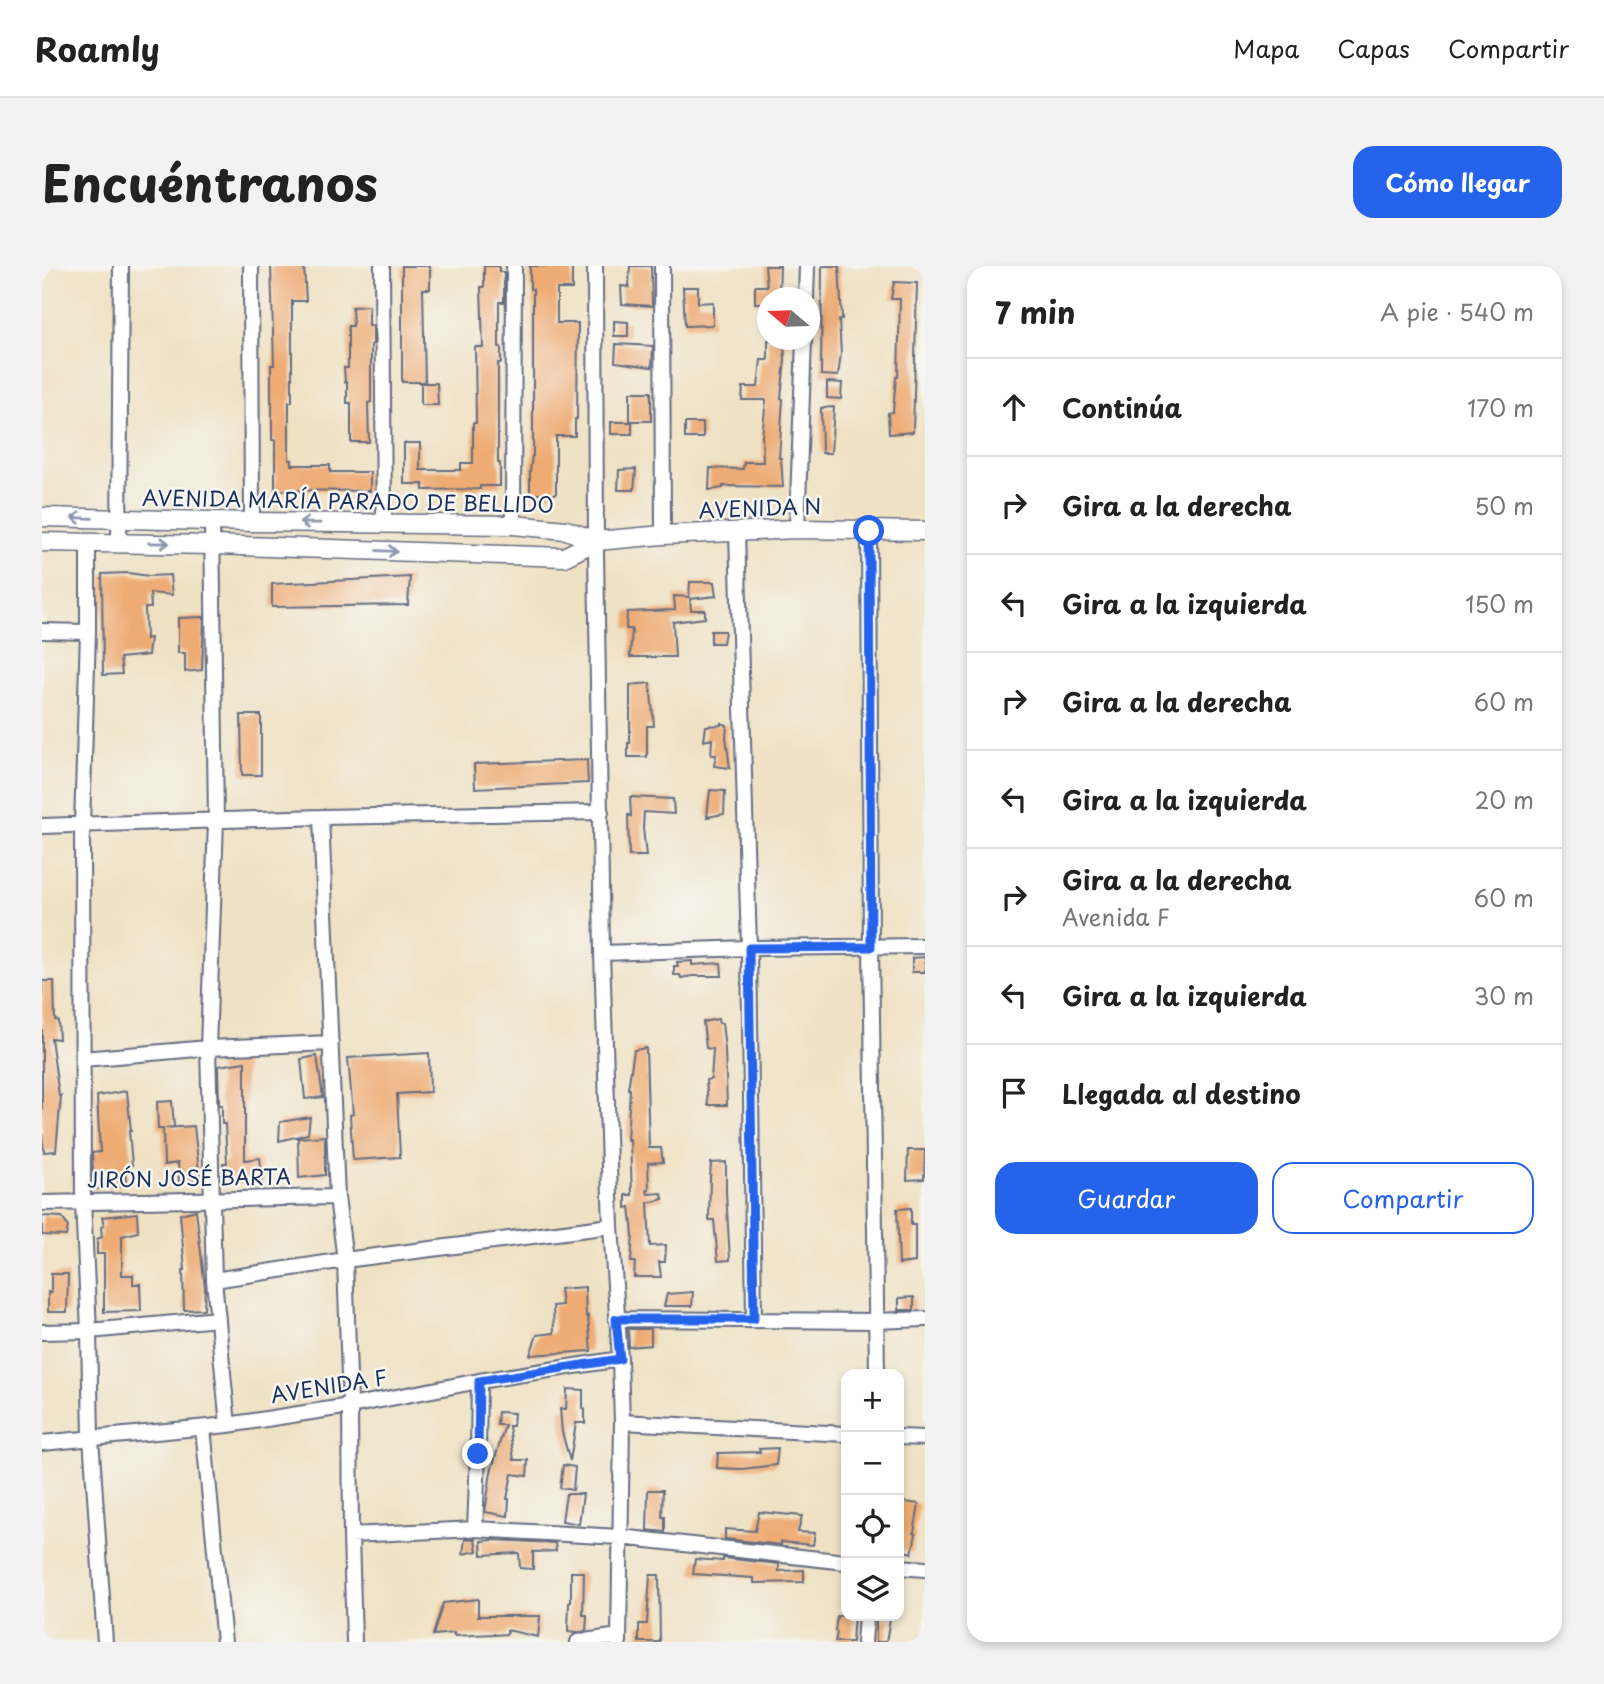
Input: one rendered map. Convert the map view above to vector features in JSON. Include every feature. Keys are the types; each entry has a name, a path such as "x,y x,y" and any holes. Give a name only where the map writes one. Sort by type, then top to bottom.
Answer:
{"street":[{"path":"119,542 121,266"},
{"path":"251,266 252,522"},
{"path":"382,266 384,524"},
{"path":"513,525 514,266"},
{"path":"578,1642 619,1639 622,1422 611,1226 603,953 595,266"},
{"path":"662,266 663,535"},
{"path":"806,287 807,266"},
{"path":"797,529 804,350"},
{"name":"AVENIDA MARÍA PARADO DE BELLIDO","path":"42,517 513,525 566,530 597,541"},
{"path":"212,521 216,821 208,1048 214,1280 228,1425"},
{"name":"AVENIDA N","path":"597,541 797,529 925,531"},
{"path":"869,531 877,1369"},
{"path":"737,532 749,948 754,1319"},
{"path":"42,542 119,542 565,557 597,541"},
{"path":"88,543 82,825 83,1202 91,1437 105,1642"},
{"path":"42,631 88,632"},
{"path":"42,826 601,812"},
{"path":"321,817 337,1197 345,1261 354,1642"},
{"path":"603,953 925,946"},
{"path":"83,1059 208,1048 331,1043"},
{"name":"JIRÓN JOSÉ BARTA","path":"42,1203 337,1197"},
{"path":"214,1280 611,1226"},
{"path":"42,1332 89,1331 218,1319"},
{"path":"616,1319 925,1319"},
{"name":"AVENIDA F","path":"42,1443 228,1425 620,1359"},
{"path":"475,1529 479,1381"},
{"path":"622,1422 841,1434"},
{"path":"203,1427 224,1642"},
{"path":"904,1437 925,1438"},
{"path":"351,1535 475,1529 620,1537 841,1561"},
{"path":"904,1567 925,1569"},
{"path":"864,1642 866,1621"}],"building":[{"path":"271,266 304,266 306,301 292,301 289,460 292,460 292,465 330,465 330,472 370,472 370,491 275,490 275,440 272,440 271,402 271,365 274,365"},
{"path":"402,266 430,266 430,289 423,289 425,382 402,382"},
{"path":"484,266 499,266 499,272 504,272 504,302 499,302 500,486 423,490 423,484 404,484 404,443 420,443 420,470 461,470 461,463 473,463 473,423 476,423 475,347 483,347 481,287 484,287"},
{"path":"530,266 572,266 572,289 557,289 557,323 578,323 577,419 575,436 556,436 556,494 530,494 533,456 533,289 530,289"},
{"path":"630,266 651,266 652,306 622,304 621,286 629,287"},
{"path":"765,266 780,266 779,287 757,287 755,303 755,286 767,286"},
{"path":"822,266 839,266 842,319 839,320 841,354 838,376 821,375"},
{"path":"894,282 917,283 913,432 889,434 888,413 893,412 898,377 900,299 891,299"},
{"path":"683,287 698,287 698,303 713,302 713,325 685,326"},
{"path":"369,306 373,344 371,402 368,403 369,442 351,442 351,403 347,403 344,368 348,368 348,326 353,326 352,307"},
{"path":"614,321 628,322 628,336 614,336"},
{"path":"616,344 653,346 652,367 615,362"},
{"path":"768,350 784,350 779,458 783,487 723,486 709,490 710,468 743,469 744,462 763,462 762,436 766,400 742,400 743,387 758,387 761,360 768,360"},
{"path":"827,382 842,383 841,399 827,398"},
{"path":"421,383 437,383 438,405 421,405"},
{"path":"630,392 651,392 651,421 630,421"},
{"path":"834,407 831,453 822,453 821,408"},
{"path":"611,422 632,422 632,434 611,434"},
{"path":"685,423 703,423 703,438 685,438"},
{"path":"636,469 634,490 618,490 619,470"},
{"path":"102,574 170,575 172,595 150,593 151,608 145,608 146,639 150,638 148,655 120,658 122,674 103,675"},
{"path":"410,577 408,605 272,607 272,584"},
{"path":"690,582 714,582 716,596 690,599 691,610 705,610 705,618 673,622 675,657 630,657 632,629 626,629 627,612 675,610 674,596 689,597"},
{"path":"204,617 202,670 185,672 185,653 178,653 178,618"},
{"path":"711,631 725,631 723,643 711,643"},
{"path":"650,683 654,726 647,726 647,757 628,757 630,685"},
{"path":"241,715 261,715 261,775 242,775"},
{"path":"721,723 727,725 730,768 714,766 716,755 711,755 712,739 704,741 706,726"},
{"path":"587,760 588,783 475,788 474,764"},
{"path":"710,790 725,791 724,814 707,817"},
{"path":"630,797 673,799 674,814 644,812 646,856 629,856"},
{"path":"925,957 925,972 912,972 912,958"},
{"path":"692,961 692,965 721,963 722,976 681,978 680,975 674,975 677,962"},
{"path":"42,981 54,981 55,1020 58,1021 59,1039 51,1038 61,1096 56,1151 44,1152 42,1133"},
{"path":"718,1019 719,1023 722,1023 725,1049 727,1105 708,1105 706,1080 711,1079 713,1049 706,1048 703,1022"},
{"path":"646,1048 649,1148 661,1148 663,1162 648,1163 647,1190 648,1194 662,1193 663,1199 648,1203 650,1246 666,1245 665,1262 659,1262 661,1277 634,1277 635,1262 631,1262 633,1235 630,1207 626,1208 626,1195 632,1195 630,1139 627,1140 628,1089 634,1050"},
{"path":"429,1053 430,1092 397,1094 400,1157 353,1160 350,1115 353,1114 348,1058"},
{"path":"317,1056 323,1097 305,1099 301,1059"},
{"path":"245,1062 245,1160 260,1158 263,1180 224,1183 223,1163 227,1163 225,1124 222,1124 222,1105 219,1105 218,1066"},
{"path":"127,1091 132,1165 125,1166 126,1185 94,1189 92,1153 100,1152 97,1096"},
{"path":"172,1101 174,1127 165,1128 194,1126 200,1181 179,1182 178,1163 164,1165 163,1129 158,1129 157,1102"},
{"path":"310,1117 308,1134 279,1141 280,1122"},
{"path":"325,1136 325,1175 299,1178 298,1138"},
{"path":"908,1150 925,1150 924,1179 907,1180"},
{"path":"726,1162 730,1260 718,1261 714,1220 709,1220 711,1163"},
{"path":"911,1208 911,1225 915,1225 915,1262 899,1264 897,1209"},
{"path":"196,1210 205,1288 204,1309 184,1310 185,1270 180,1214"},
{"path":"137,1213 138,1232 122,1236 122,1275 133,1275 133,1284 140,1284 141,1311 104,1312 104,1254 97,1254 97,1239 102,1237 101,1227 104,1225 102,1217"},
{"path":"42,1216 62,1217 68,1227 66,1236 42,1235"},
{"path":"51,1274 68,1274 67,1312 48,1312"},
{"path":"585,1287 591,1351 530,1355 537,1335 554,1333 553,1306 562,1305 560,1289"},
{"path":"693,1292 692,1306 664,1306 667,1294"},
{"path":"914,1297 914,1310 899,1310 899,1298"},
{"path":"628,1329 651,1329 651,1345 629,1347"},
{"path":"567,1389 583,1390 585,1409 585,1423 576,1423 570,1461 562,1432 560,1409 566,1409"},
{"path":"498,1412 514,1413 513,1426 509,1426 514,1460 528,1460 527,1476 512,1474 507,1499 508,1516 485,1512 491,1472 505,1425 497,1425"},
{"path":"778,1448 776,1465 742,1469 717,1468 718,1453 760,1452 759,1449"},
{"path":"563,1465 575,1467 573,1490 560,1488"},
{"path":"648,1490 663,1490 662,1517 665,1517 665,1532 647,1530"},
{"path":"566,1494 583,1494 579,1524 562,1521"},
{"path":"904,1502 919,1504 912,1553 904,1551"},
{"path":"759,1512 802,1516 798,1532 815,1533 813,1545 781,1542 781,1545 725,1539 725,1529 755,1531"},
{"path":"465,1539 475,1539 477,1551 463,1554"},
{"path":"481,1541 555,1543 556,1551 533,1552 533,1569 520,1568 519,1553 482,1555"},
{"path":"723,1558 779,1564 779,1571 804,1570 804,1582 754,1583 754,1578 693,1574 695,1559 723,1561"},
{"path":"571,1572 584,1572 583,1615 587,1615 586,1631 575,1633 568,1632"},
{"path":"650,1575 659,1575 660,1642 639,1642 639,1624 647,1624"},
{"path":"478,1599 478,1616 540,1616 538,1637 507,1630 507,1634 494,1635 433,1635 443,1603"},
{"path":"837,1616 841,1616 841,1621 854,1621 852,1642 835,1642"},
{"path":"876,1621 890,1621 886,1642 876,1642"}],"route":[{"path":"478,1454 479,1381 620,1359 616,1319 754,1319 749,948 871,947 869,531"}]}
